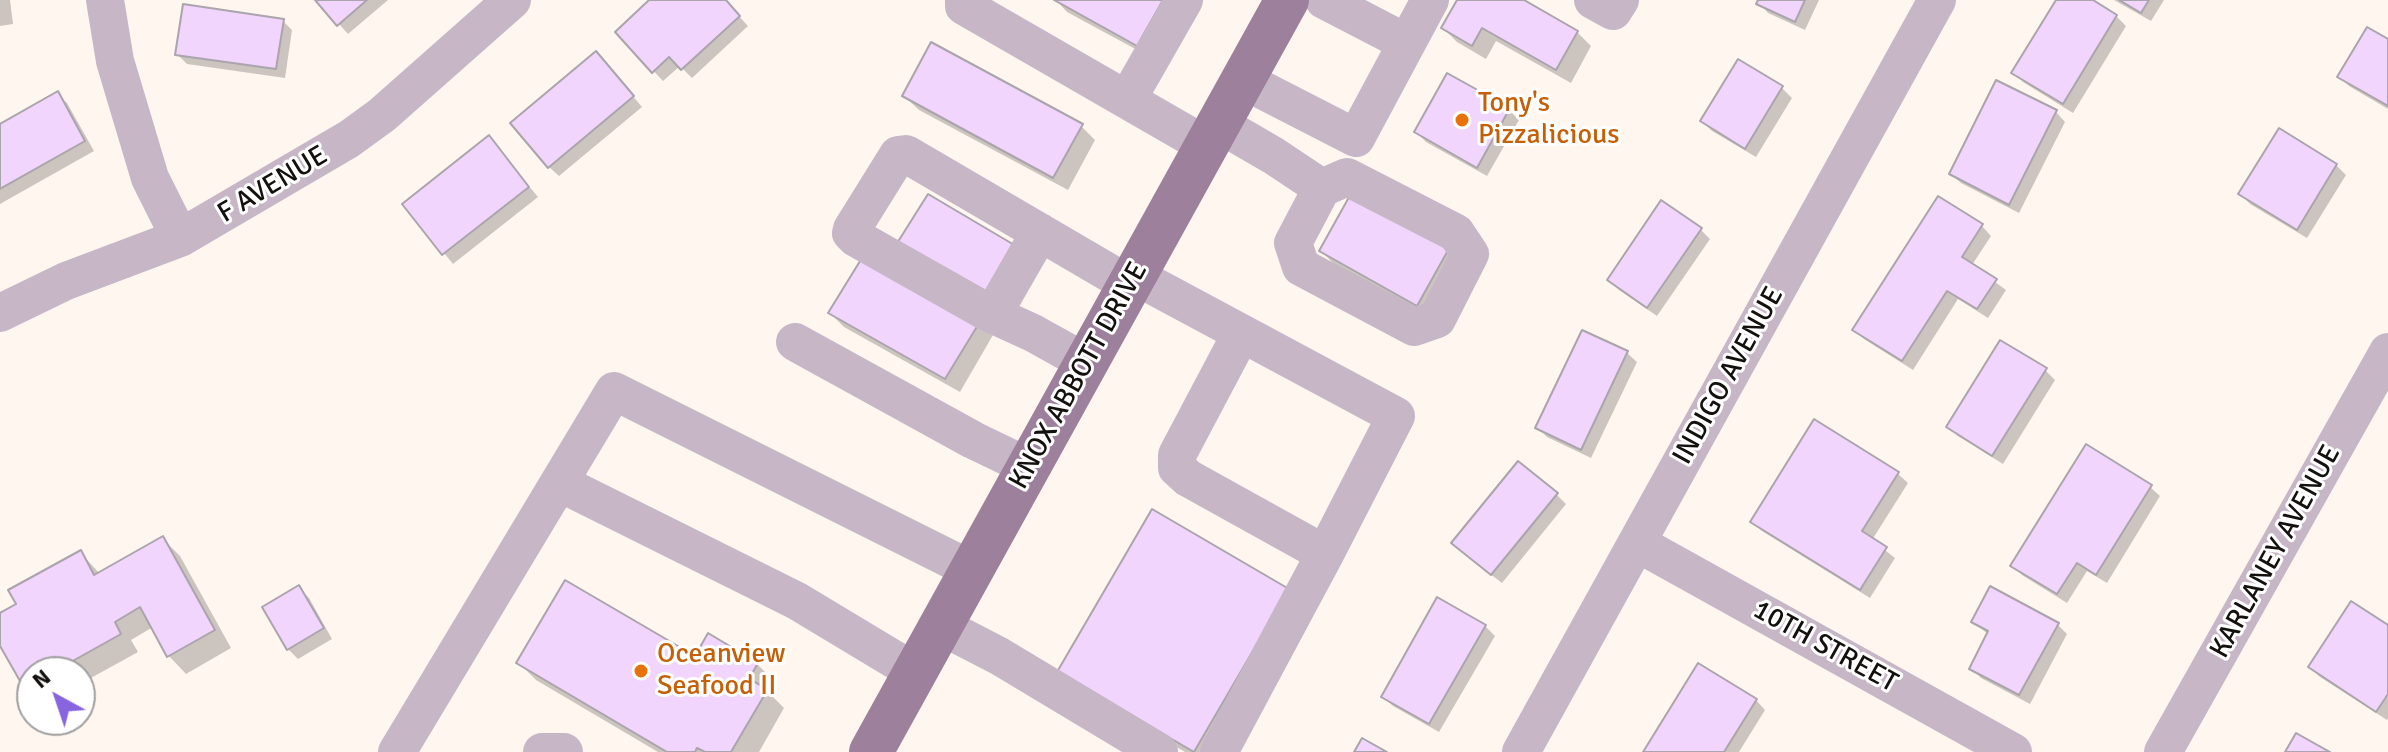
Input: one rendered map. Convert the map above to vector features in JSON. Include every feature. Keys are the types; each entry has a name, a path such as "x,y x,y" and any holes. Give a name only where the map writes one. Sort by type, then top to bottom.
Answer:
{"main road":[{"name":"KNOX ABBOTT DRIVE","path":"871,752 1243,80 1294,1"}],"street":[{"path":"105,0 115,61 150,178 180,238"},
{"name":"F AVENUE","path":"0,313 66,281 180,238 349,139 382,115 512,0"},
{"path":"964,0 964,6 1127,100 1274,156 1322,188"},
{"path":"1127,100 1184,0"},
{"path":"1243,80 1356,138 1430,0"},
{"path":"1593,0 1613,11 1620,0"},
{"name":"INDIGO AVENUE","path":"1521,752 1937,0"},
{"path":"1294,1 1407,43"},
{"path":"1087,363 993,314 851,233 901,153 1040,232 1396,416 1219,752"},
{"path":"1347,177 1456,233 1470,254 1437,319 1414,327 1301,267 1293,243 1322,188 1347,177"},
{"path":"993,314 1040,232"},
{"path":"1241,334 1177,455 1177,468 1188,478 1325,554"},
{"path":"795,342 973,440 1029,467"},
{"name":"KARLANEY AVENUE","path":"2163,752 2388,352"},
{"path":"397,752 614,391 972,570"},
{"path":"560,483 797,601 915,672"},
{"name":"10TH STREET","path":"1637,543 2013,752"},
{"path":"941,626 999,656 1159,752"},
{"path":"542,752 564,752"}],"building":[{"path":"315,0 367,0 337,26"},
{"path":"649,0 726,0 740,16 681,70 669,57 652,73 615,32"},
{"path":"1054,0 1163,0 1137,46"},
{"path":"1457,0 1524,0 1578,31 1556,70 1482,28 1472,46 1441,28"},
{"path":"1758,0 1805,0 1795,22 1756,4"},
{"path":"2056,0 2093,0 2117,15 2063,104 2011,73"},
{"path":"2119,0 2149,0 2141,13"},
{"path":"183,4 284,19 276,69 175,55"},
{"path":"2367,27 2388,39 2388,106 2337,77"},
{"path":"931,42 1083,124 1053,178 902,96"},
{"path":"596,51 634,96 548,168 510,123"},
{"path":"1738,59 1783,86 1745,149 1700,121"},
{"name":"Tony's Pizzalicious","path":"1447,73 1510,108 1477,168 1414,132"},
{"path":"1996,80 2057,110 2009,205 1949,174"},
{"path":"58,91 85,141 0,189 0,124"},
{"path":"2279,128 2337,164 2297,230 2238,194"},
{"path":"489,135 529,187 442,255 402,204"},
{"path":"1353,190 1451,245 1417,306 1319,251"},
{"path":"928,194 1016,246 982,301 894,248"},
{"path":"1938,196 1983,224 1962,257 1997,279 1977,309 1947,291 1902,361 1852,330"},
{"path":"1661,200 1702,228 1647,308 1607,280"},
{"path":"865,253 981,320 945,379 828,313"},
{"path":"1582,330 1628,351 1581,450 1535,428"},
{"path":"2000,340 2047,368 1992,456 1946,427"},
{"path":"1814,419 1899,472 1862,531 1887,547 1860,590 1750,522"},
{"path":"2086,444 2152,485 2096,575 2077,563 2057,594 2010,566"},
{"path":"1518,461 1558,493 1491,575 1451,543"},
{"path":"1152,509 1289,589 1194,752 1057,672"},
{"path":"163,536 215,630 167,657 140,607 115,622 121,634 82,656 16,656 16,674 0,646 0,613 16,604 8,590 81,550 94,575"},
{"name":"Oceanview Seafood II","path":"565,580 695,656 708,633 758,663 749,679 768,689 731,752 705,752 697,748 695,752 667,752 516,663"},
{"path":"299,585 324,628 287,650 262,607"},
{"path":"1990,586 2059,623 2019,695 1969,669 1988,631 1971,622"},
{"path":"1437,597 1486,625 1429,724 1381,697"},
{"path":"2351,601 2388,625 2388,694 2376,712 2308,667"},
{"path":"1698,663 1757,699 1724,752 1643,752"},
{"path":"2296,733 2330,752 2285,752"},
{"path":"1362,738 1387,752 1354,752"}],"place":[{"name":"Tony's Pizzalicious","path":"1462,120"},
{"name":"Oceanview Seafood II","path":"641,671"}]}
